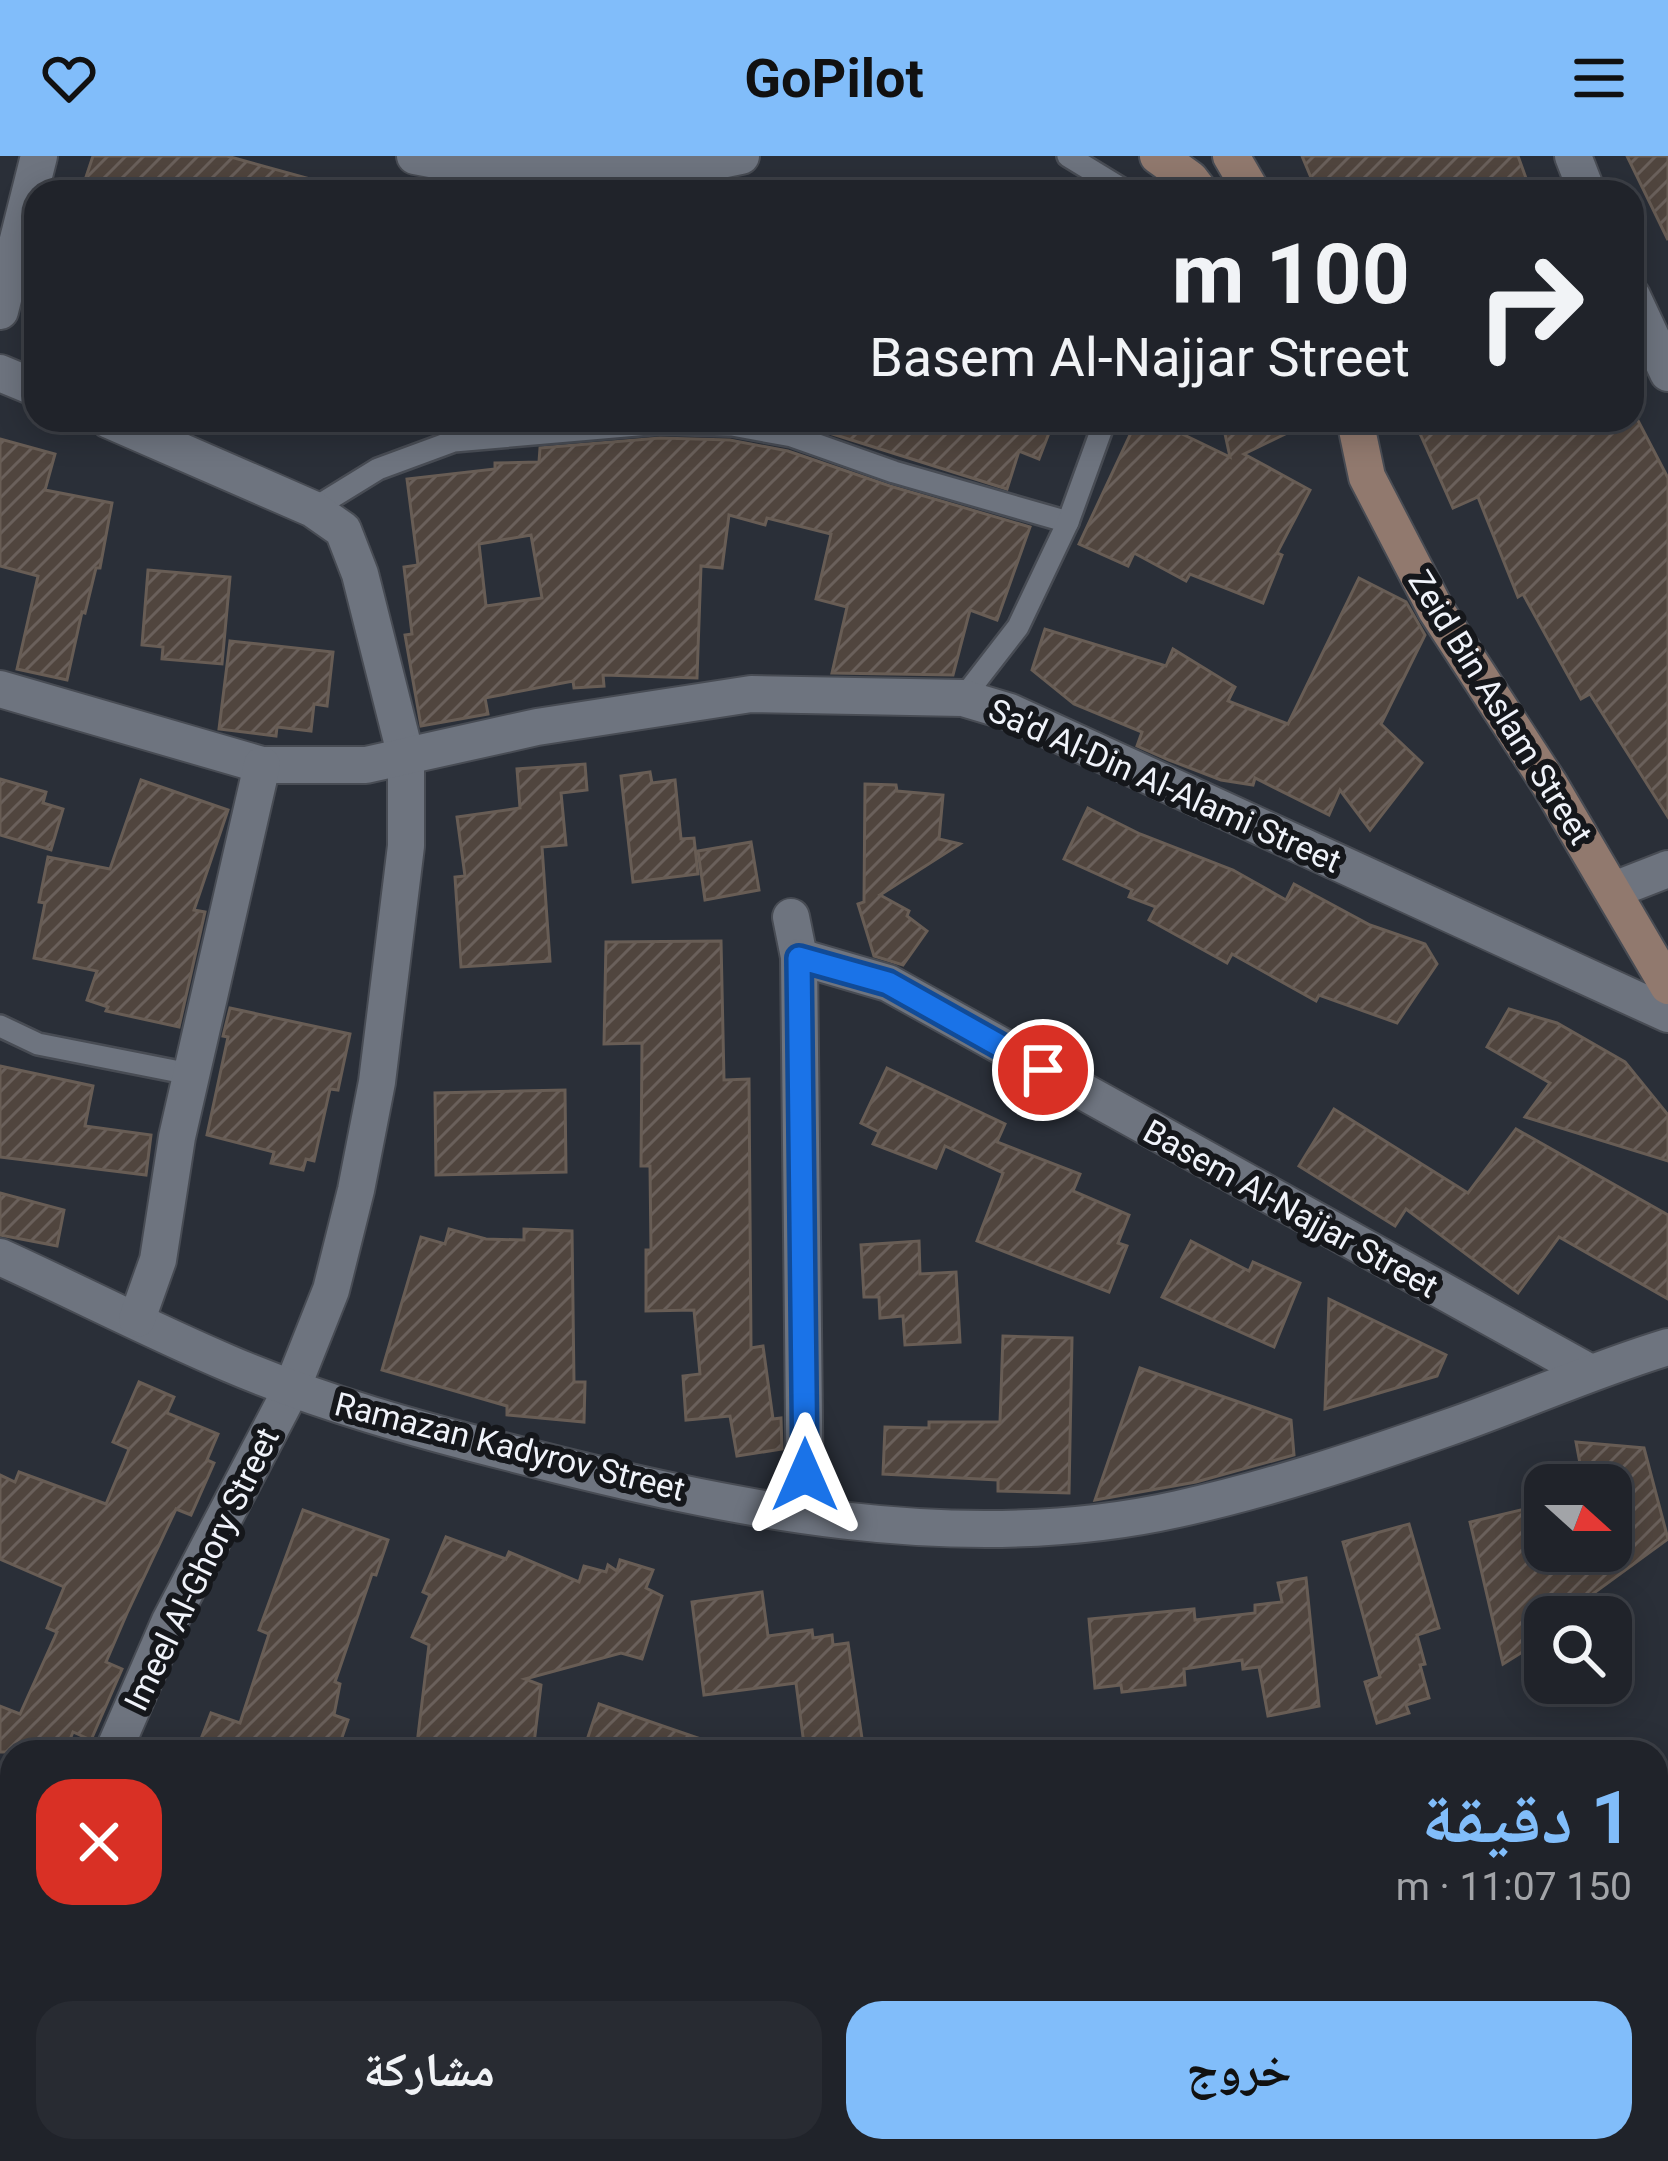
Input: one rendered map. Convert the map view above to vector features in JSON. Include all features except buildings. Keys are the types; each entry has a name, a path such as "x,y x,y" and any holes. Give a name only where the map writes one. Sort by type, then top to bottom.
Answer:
{"street":[{"path":"415,156 540,174 623,174 740,156"},
{"path":"1158,156 1191,180"},
{"path":"0,311 24,216"},
{"path":"1644,322 1668,373"},
{"path":"137,432 313,509"},
{"path":"1341,432 1367,477"},
{"name":"Zeid Bin Aslam Street","path":"1357,432 1367,477 1436,610 1614,890 1668,986"},
{"name":"Imeel Al-Ghory Street","path":"118,1740 170,1621 292,1388 331,1290 377,1082 406,846 406,757 361,574 343,530 313,509"},
{"name":"Sa'd Al-Din Al-Alami Street","path":"0,689 262,765 366,765 537,727 752,694 964,698 1010,712 1668,1014"},
{"path":"137,1319 158,1260 190,1074 262,765"},
{"path":"1614,890 1668,869"},
{"path":"791,917 799,958 805,1514"},
{"name":"Basem Al-Najjar Street","path":"799,958 888,983 1587,1371"},
{"name":"Ramazan Kadyrov Street","path":"0,1257 230,1364 429,1432 616,1480 888,1526 980,1530 1082,1525 1176,1510 1450,1427 1587,1371 1668,1347"}],"lane":[{"path":"1068,156 1107,180"},
{"path":"313,509 378,469 454,441 557,432"},
{"path":"770,432 1068,522"},
{"path":"964,698 1018,627 1068,522 1101,432"},
{"path":"0,1026 38,1043 190,1074"}],"route":[{"path":"805,1475 799,958 888,983 1043,1070"}]}
